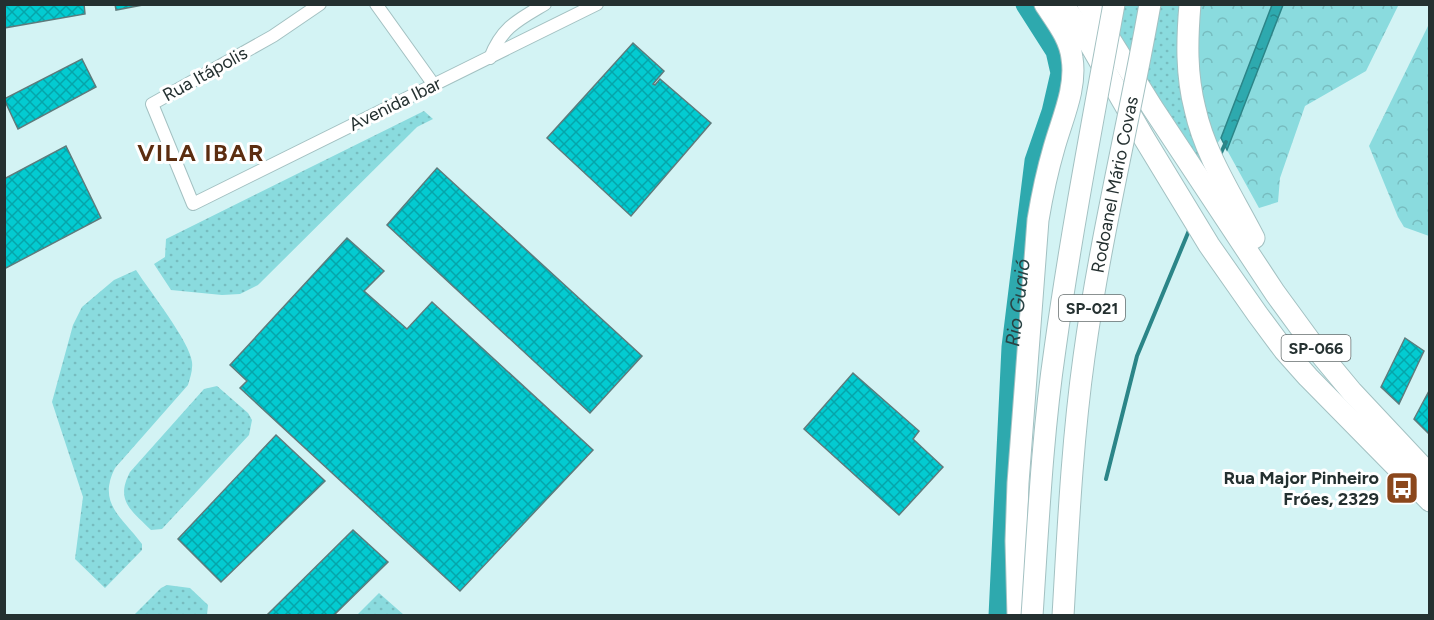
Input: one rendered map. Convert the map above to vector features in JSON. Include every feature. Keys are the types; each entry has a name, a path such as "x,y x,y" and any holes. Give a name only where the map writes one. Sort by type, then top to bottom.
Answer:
{"highway":[{"path":"1018,615 1016,541 1018,483 1038,220 1045,179 1070,91 1073,72 1072,56 1061,29 1045,4"},
{"name":"SP-066","path":"1062,4 1087,39 1209,245 1284,350 1430,501"},
{"name":"SP-066","path":"1088,4 1199,178 1225,201 1296,322 1352,392 1430,475"},
{"name":"Rodoanel Mário Covas","path":"1032,615 1046,421 1054,350 1114,4"},
{"name":"Rodoanel Mário Covas","path":"1063,615 1069,517 1084,358 1098,271 1150,4"},
{"path":"1190,4 1187,49 1189,80 1195,110 1225,201"}],"street":[{"name":"Rua Itápolis","path":"193,204 152,104 273,36 320,4"},
{"path":"376,4 434,86"},
{"path":"490,58 495,45 510,24 545,4"},
{"name":"Avenida Ibar","path":"193,204 597,4"}],"green space":[{"path":"1396,4 1398,6 1366,71 1305,106 1280,178 1278,202 1259,208 1227,150 1283,5"},
{"path":"1098,5 1200,5 1202,106 1217,144 1206,172"},
{"path":"1200,5 1272,5 1217,144 1202,106 1197,76"},
{"path":"1429,24 1429,236 1404,227 1369,146"},
{"path":"424,111 433,119 417,127 258,285 240,294 222,295 171,290 154,264 165,257 166,239"},
{"path":"136,270 184,342 190,353 192,368 188,385 115,468 110,480 110,501 120,518 142,544 142,550 105,588 75,559 83,497 52,402 73,325 82,307 114,280"},
{"path":"217,386 248,413 252,420 249,435 162,529 151,530 127,504 124,490 130,472 204,389"},
{"path":"167,585 190,588 208,605 207,615 134,615 161,588"},
{"path":"379,593 404,615 357,615"}],"water":[{"path":"1272,5 1283,5 1227,150 1221,138"}],"building":[{"path":"4,4 84,4 85,14 4,28"},
{"path":"115,4 148,4 116,10"},
{"path":"633,43 664,71 653,84 655,85 660,79 711,123 631,216 547,138"},
{"path":"82,59 96,87 18,129 4,99"},
{"path":"66,146 101,218 4,269 4,179"},
{"path":"437,168 642,356 590,413 387,225"},
{"path":"347,238 384,271 364,291 407,329 432,302 593,450 460,591 240,388 247,381 230,365"},
{"path":"1405,338 1424,351 1399,404 1381,387"},
{"path":"853,373 919,431 913,439 943,467 899,515 804,429"},
{"path":"1430,389 1430,435 1414,419"},
{"path":"276,435 325,481 221,582 178,539"},
{"path":"353,530 388,562 333,616 266,616"}],"waterway":[{"name":"Rio Guaió","path":"999,616 1012,347 1035,161 1052,112 1061,73 1056,51 1026,4"},
{"path":"1219,157 1226,142"},
{"path":"1106,479 1137,356 1190,228"}],"place":[{"name":"Rua Major Pinheiro Fróes, 2329","path":"1402,488"}],"district":[{"name":"VILA IBAR","path":"201,152"}]}
